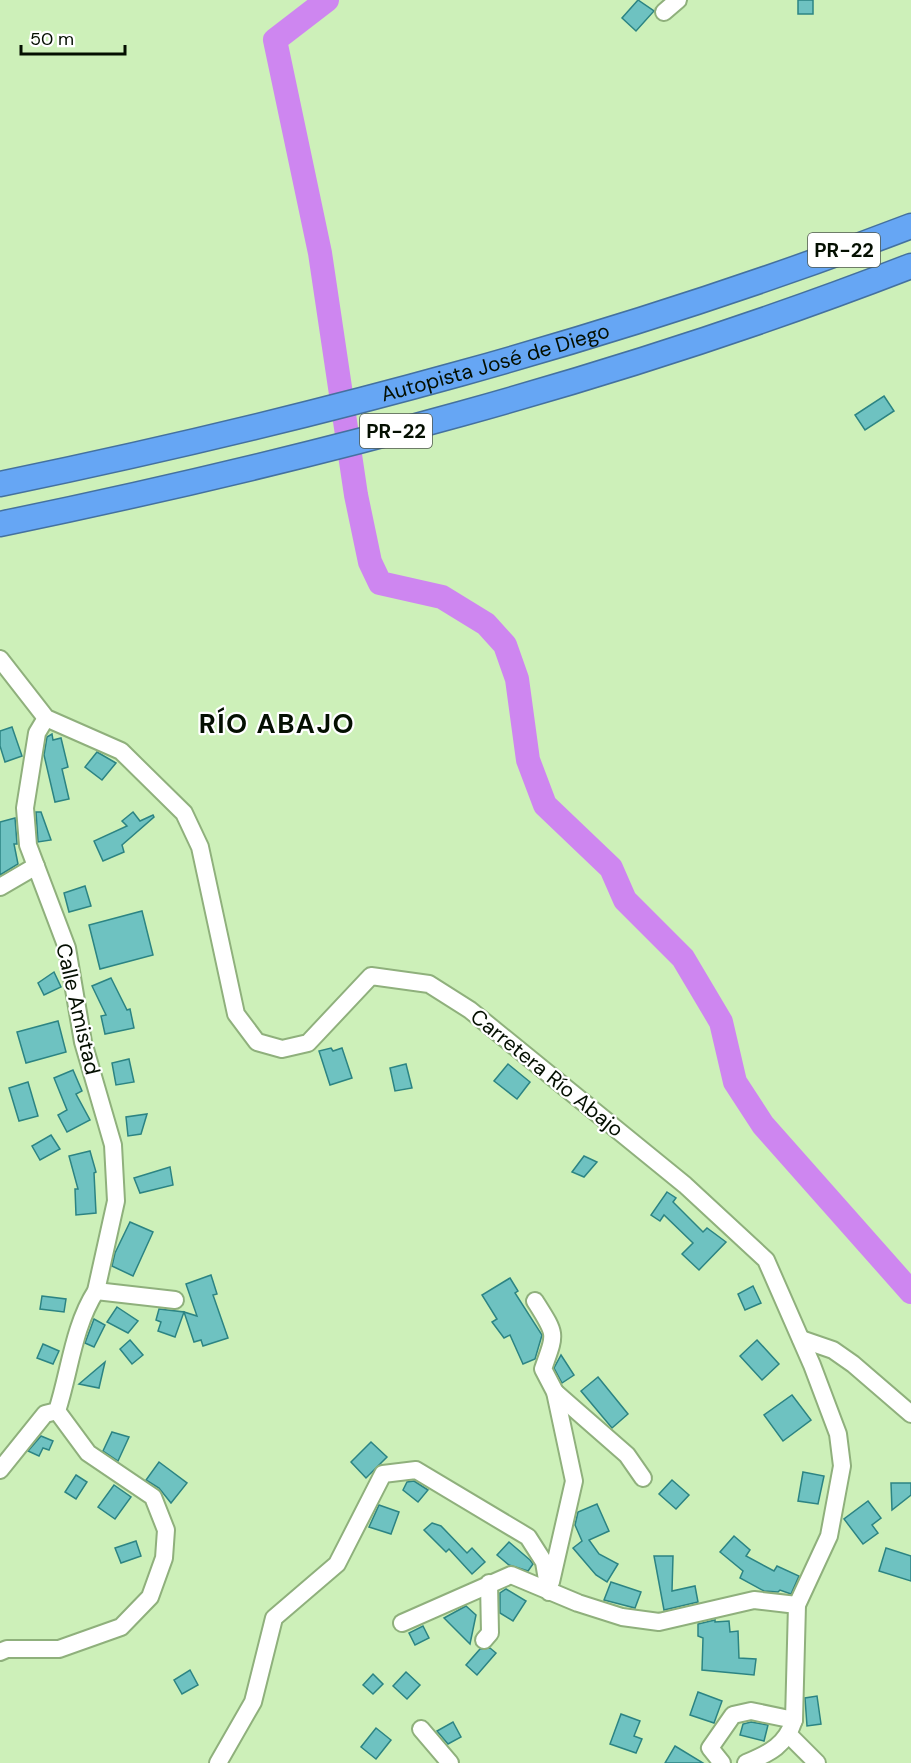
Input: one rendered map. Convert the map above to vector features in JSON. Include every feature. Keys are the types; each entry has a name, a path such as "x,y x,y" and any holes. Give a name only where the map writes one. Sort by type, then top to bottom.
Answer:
{"highway":[{"name":"Autopista José de Diego","path":"0,484 140,455 344,405 608,329 776,274 911,226"},
{"name":"Autopista José de Diego","path":"0,524 220,477 441,419 586,377 784,312 911,266"}],"street":[{"path":"664,12 678,0"},
{"name":"Carretera Río Abajo","path":"0,659 46,718 121,751 183,813 200,847 236,1014 257,1042 282,1049 308,1043 371,976 429,984 470,1010 685,1185 766,1260 801,1339 838,1434 842,1466 829,1536 797,1605 792,1728"},
{"name":"Calle Amistad","path":"46,718 37,733 25,808 28,845 67,948 83,1042 113,1145 116,1201 92,1296 71,1352 66,1384 57,1412"},
{"path":"0,887 36,866"},
{"path":"92,1296 175,1300"},
{"path":"535,1301 553,1334 553,1346 543,1370 555,1392 574,1481 549,1592"},
{"path":"801,1339 833,1350 854,1364 911,1414"},
{"path":"555,1392 627,1455 643,1478"},
{"path":"0,1470 45,1414 57,1412 88,1453 153,1497 166,1530 164,1558 150,1597 121,1627 59,1649 7,1649 0,1652"},
{"path":"218,1763 253,1702 274,1618 337,1564 383,1474 416,1470 528,1537 544,1562 549,1592"},
{"path":"402,1623 511,1575 549,1592 622,1617 659,1622 754,1600 797,1605"},
{"path":"484,1640 490,1633 489,1583"},
{"path":"722,1763 710,1748 733,1715 751,1711 792,1728 817,1763"},
{"path":"746,1763 772,1752 792,1728"},
{"path":"421,1729 450,1763"}],"building":[{"path":"638,0 654,11 636,31 622,18"},
{"path":"798,0 813,0 813,14 798,14"},
{"path":"884,396 894,411 865,430 855,415"},
{"path":"12,727 22,756 5,762 0,746 0,731"},
{"path":"52,734 53,740 61,738 68,767 62,769 69,799 55,802 44,755 47,737"},
{"path":"97,752 116,763 102,780 85,767"},
{"path":"36,812 41,812 51,840 38,842"},
{"path":"133,812 140,821 153,815 154,817 122,845 124,852 103,861 94,841 127,826 122,821"},
{"path":"15,818 17,844 14,844 18,864 0,875 0,822"},
{"path":"85,886 91,906 69,912 64,893"},
{"path":"142,911 153,955 100,969 89,925"},
{"path":"54,972 61,987 44,995 38,983"},
{"path":"111,978 127,1010 130,1009 134,1028 105,1034 101,1016 106,1015 92,986"},
{"path":"58,1021 66,1052 26,1063 17,1032"},
{"path":"331,1048 333,1051 342,1048 352,1078 330,1085 319,1051"},
{"path":"129,1059 134,1082 116,1085 112,1063"},
{"path":"406,1064 412,1088 395,1091 390,1068"},
{"path":"508,1064 530,1082 517,1099 494,1081"},
{"path":"73,1070 82,1091 76,1094 90,1120 67,1132 58,1115 67,1110 54,1078"},
{"path":"28,1082 38,1116 19,1121 9,1088"},
{"path":"147,1114 141,1134 128,1136 126,1117"},
{"path":"51,1135 60,1149 40,1160 32,1146"},
{"path":"90,1151 96,1172 94,1173 96,1213 76,1215 75,1189 78,1189 69,1156"},
{"path":"584,1156 597,1162 584,1177 572,1172"},
{"path":"170,1167 173,1185 140,1193 134,1178"},
{"path":"667,1192 676,1198 673,1202 703,1232 707,1228 726,1242 699,1270 682,1254 693,1243 664,1215 660,1221 651,1215"},
{"path":"130,1222 153,1232 133,1276 112,1266 115,1253"},
{"path":"211,1275 217,1294 213,1295 228,1338 203,1346 201,1340 194,1342 184,1312 197,1316 186,1284"},
{"path":"510,1278 518,1291 515,1293 542,1335 535,1359 523,1364 510,1335 504,1338 492,1322 497,1319 482,1295"},
{"path":"753,1286 761,1303 745,1310 738,1294"},
{"path":"42,1296 66,1299 64,1312 40,1309"},
{"path":"117,1307 138,1321 128,1333 107,1322"},
{"path":"159,1309 184,1312 175,1337 158,1331 161,1322 156,1320"},
{"path":"94,1319 105,1325 94,1347 85,1343"},
{"path":"130,1340 143,1355 132,1364 120,1349"},
{"path":"757,1340 779,1364 762,1380 740,1356"},
{"path":"43,1344 59,1351 53,1364 37,1358"},
{"path":"561,1355 574,1375 562,1383 554,1368"},
{"path":"105,1362 99,1388 79,1384"},
{"path":"598,1377 628,1414 612,1428 581,1391"},
{"path":"792,1395 811,1420 783,1441 764,1415"},
{"path":"112,1432 129,1437 118,1461 103,1451"},
{"path":"41,1436 53,1441 49,1450 43,1448 39,1456 28,1451"},
{"path":"371,1442 387,1457 366,1478 351,1462"},
{"path":"159,1462 187,1483 171,1503 159,1488 146,1480"},
{"path":"803,1472 824,1476 818,1504 798,1501"},
{"path":"76,1475 87,1482 76,1499 65,1492"},
{"path":"672,1480 689,1495 676,1509 659,1494"},
{"path":"414,1481 428,1490 418,1502 403,1490 407,1482"},
{"path":"891,1483 911,1483 911,1495 892,1510"},
{"path":"114,1485 131,1497 115,1519 98,1507"},
{"path":"868,1501 881,1518 872,1525 878,1533 863,1544 844,1519"},
{"path":"597,1504 609,1531 589,1540 599,1554 618,1564 607,1582 596,1575 573,1548 582,1541 575,1525 578,1512"},
{"path":"379,1505 399,1512 391,1534 369,1527"},
{"path":"432,1523 441,1526 467,1553 472,1548 485,1562 472,1574 449,1549 446,1552 424,1530"},
{"path":"734,1536 750,1550 746,1556 774,1571 777,1566 799,1576 791,1594 780,1590 778,1592 764,1591 740,1578 743,1571 720,1552"},
{"path":"136,1541 141,1556 121,1563 115,1548"},
{"path":"509,1542 533,1564 528,1571 509,1565 497,1555"},
{"path":"886,1548 911,1556 911,1581 879,1571"},
{"path":"654,1556 673,1556 672,1591 695,1586 698,1602 664,1610"},
{"path":"611,1582 641,1592 635,1608 604,1600"},
{"path":"506,1589 526,1601 513,1621 500,1613 500,1593"},
{"path":"466,1606 476,1615 470,1644 444,1618"},
{"path":"715,1620 715,1622 729,1621 730,1632 738,1631 739,1658 756,1659 754,1675 702,1670 703,1638 698,1636 698,1624"},
{"path":"423,1626 429,1638 415,1645 409,1633"},
{"path":"490,1648 496,1653 477,1675 466,1665 480,1649"},
{"path":"190,1670 198,1685 182,1694 174,1680"},
{"path":"406,1672 420,1685 407,1699 393,1686"},
{"path":"373,1674 383,1684 373,1694 363,1685"},
{"path":"698,1692 722,1701 714,1723 690,1715"},
{"path":"817,1696 821,1724 807,1726 805,1698"},
{"path":"621,1714 640,1721 634,1736 642,1739 636,1753 610,1744"},
{"path":"453,1722 461,1737 448,1744 437,1731"},
{"path":"751,1722 768,1725 764,1741 740,1735 743,1724"},
{"path":"376,1728 391,1740 376,1759 361,1747"},
{"path":"675,1746 703,1763 665,1763"}],"waterway":[{"path":"327,0 275,40 320,253 356,495 370,562 380,583 442,597 486,624 505,645 517,679 528,760 545,805 611,868 625,900 683,958 721,1022 735,1082 763,1125 911,1292"}],"district":[{"name":"RÍO ABAJO","path":"277,724"}]}
